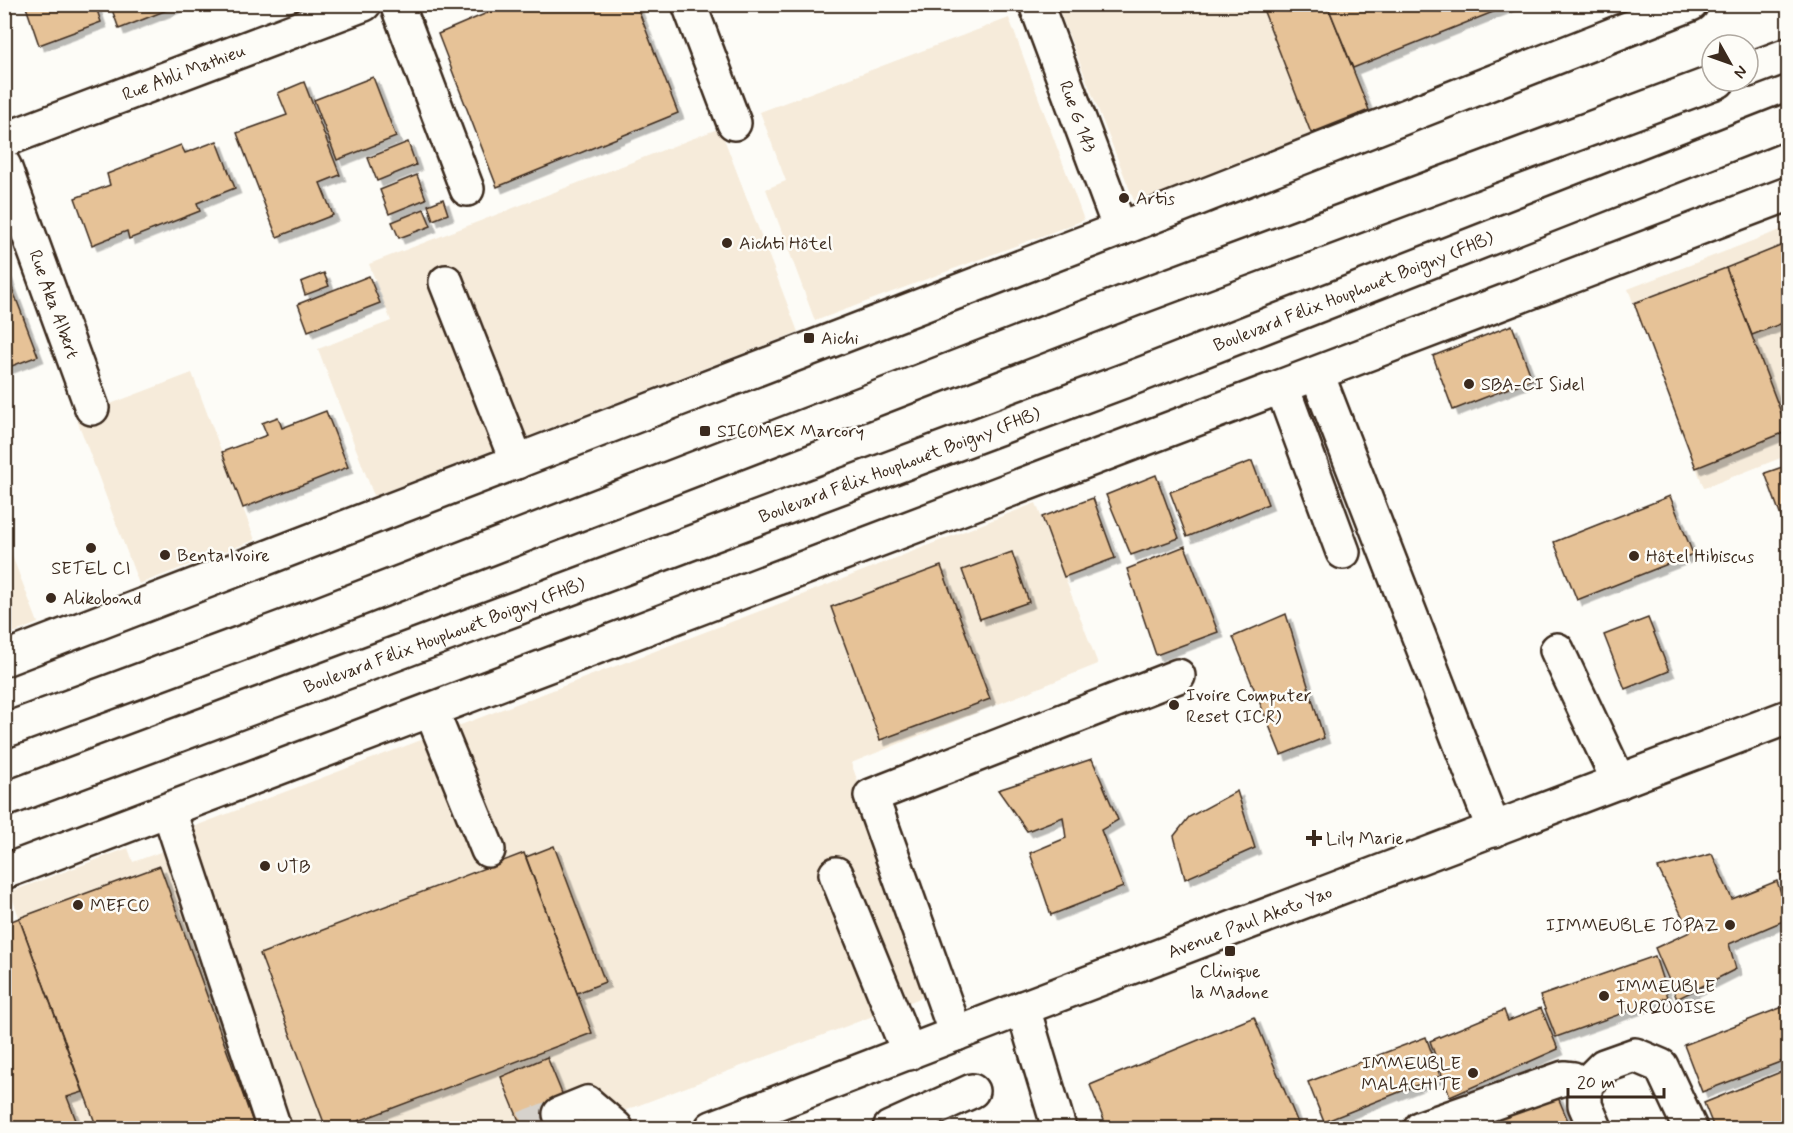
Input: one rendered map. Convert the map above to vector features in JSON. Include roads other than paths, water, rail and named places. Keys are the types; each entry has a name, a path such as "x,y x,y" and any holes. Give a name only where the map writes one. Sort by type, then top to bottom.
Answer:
{"main road":[{"name":"Rue Abli Mathieu","path":"4,140 364,4"},
{"path":"398,4 467,189"},
{"path":"689,4 734,123"},
{"name":"Rue G 143","path":"1036,4 1120,229"},
{"path":"4,659 1120,229 1691,4"},
{"path":"1760,66 1788,55"},
{"path":"4,731 316,615 1131,300 1700,88"},
{"name":"Boulevard Félix Houphouët Boigny (FHB)","path":"4,800 1145,373 1788,122"},
{"name":"Rue Aka Albert","path":"4,166 92,408"},
{"path":"4,872 1788,194"},
{"path":"446,282 517,462"},
{"path":"1317,374 1494,830"},
{"path":"1282,387 1343,552"},
{"path":"1557,650 1618,782"},
{"path":"956,1034 871,796 1178,676"},
{"path":"431,710 488,850"},
{"name":"Avenue Paul Akoto Yao","path":"731,1125 1023,1008 1788,717"},
{"path":"169,811 274,1128"},
{"path":"836,874 909,1053"},
{"path":"1023,1008 1059,1128"},
{"path":"1595,1128 1585,1105 1585,1085 1604,1066 1635,1055 1661,1066 1690,1128"},
{"path":"1421,1128 1564,1078 1573,1079 1585,1085"},
{"path":"890,1128 972,1091"},
{"path":"560,1114 587,1103 616,1128"}],"tunnel":[{"path":"524,1128 560,1114"}],"place":[{"name":"Artis","path":"1124,198"},
{"name":"Aichti Hôtel","path":"727,243"},
{"name":"Aichi","path":"809,338"},
{"name":"SBA-CI Sidel","path":"1469,384"},
{"name":"SICOMEX Marcory","path":"705,431"},
{"name":"SETEL CI","path":"91,548"},
{"name":"Benta Ivoire","path":"165,555"},
{"name":"Hôtel Hibiscus","path":"1634,556"},
{"name":"Alikobond","path":"51,598"},
{"name":"Ivoire Computer Reset (ICR)","path":"1174,705"},
{"name":"Lily Marie","path":"1314,838"},
{"name":"UTB","path":"265,866"},
{"name":"MEFCO","path":"78,905"},
{"name":"IIMMEUBLE TOPAZ","path":"1730,925"},
{"name":"Clinique la Madone","path":"1230,951"},
{"name":"IMMEUBLE TURQUOISE","path":"1604,996"},
{"name":"IMMEUBLE MALACHITE","path":"1473,1073"}]}
